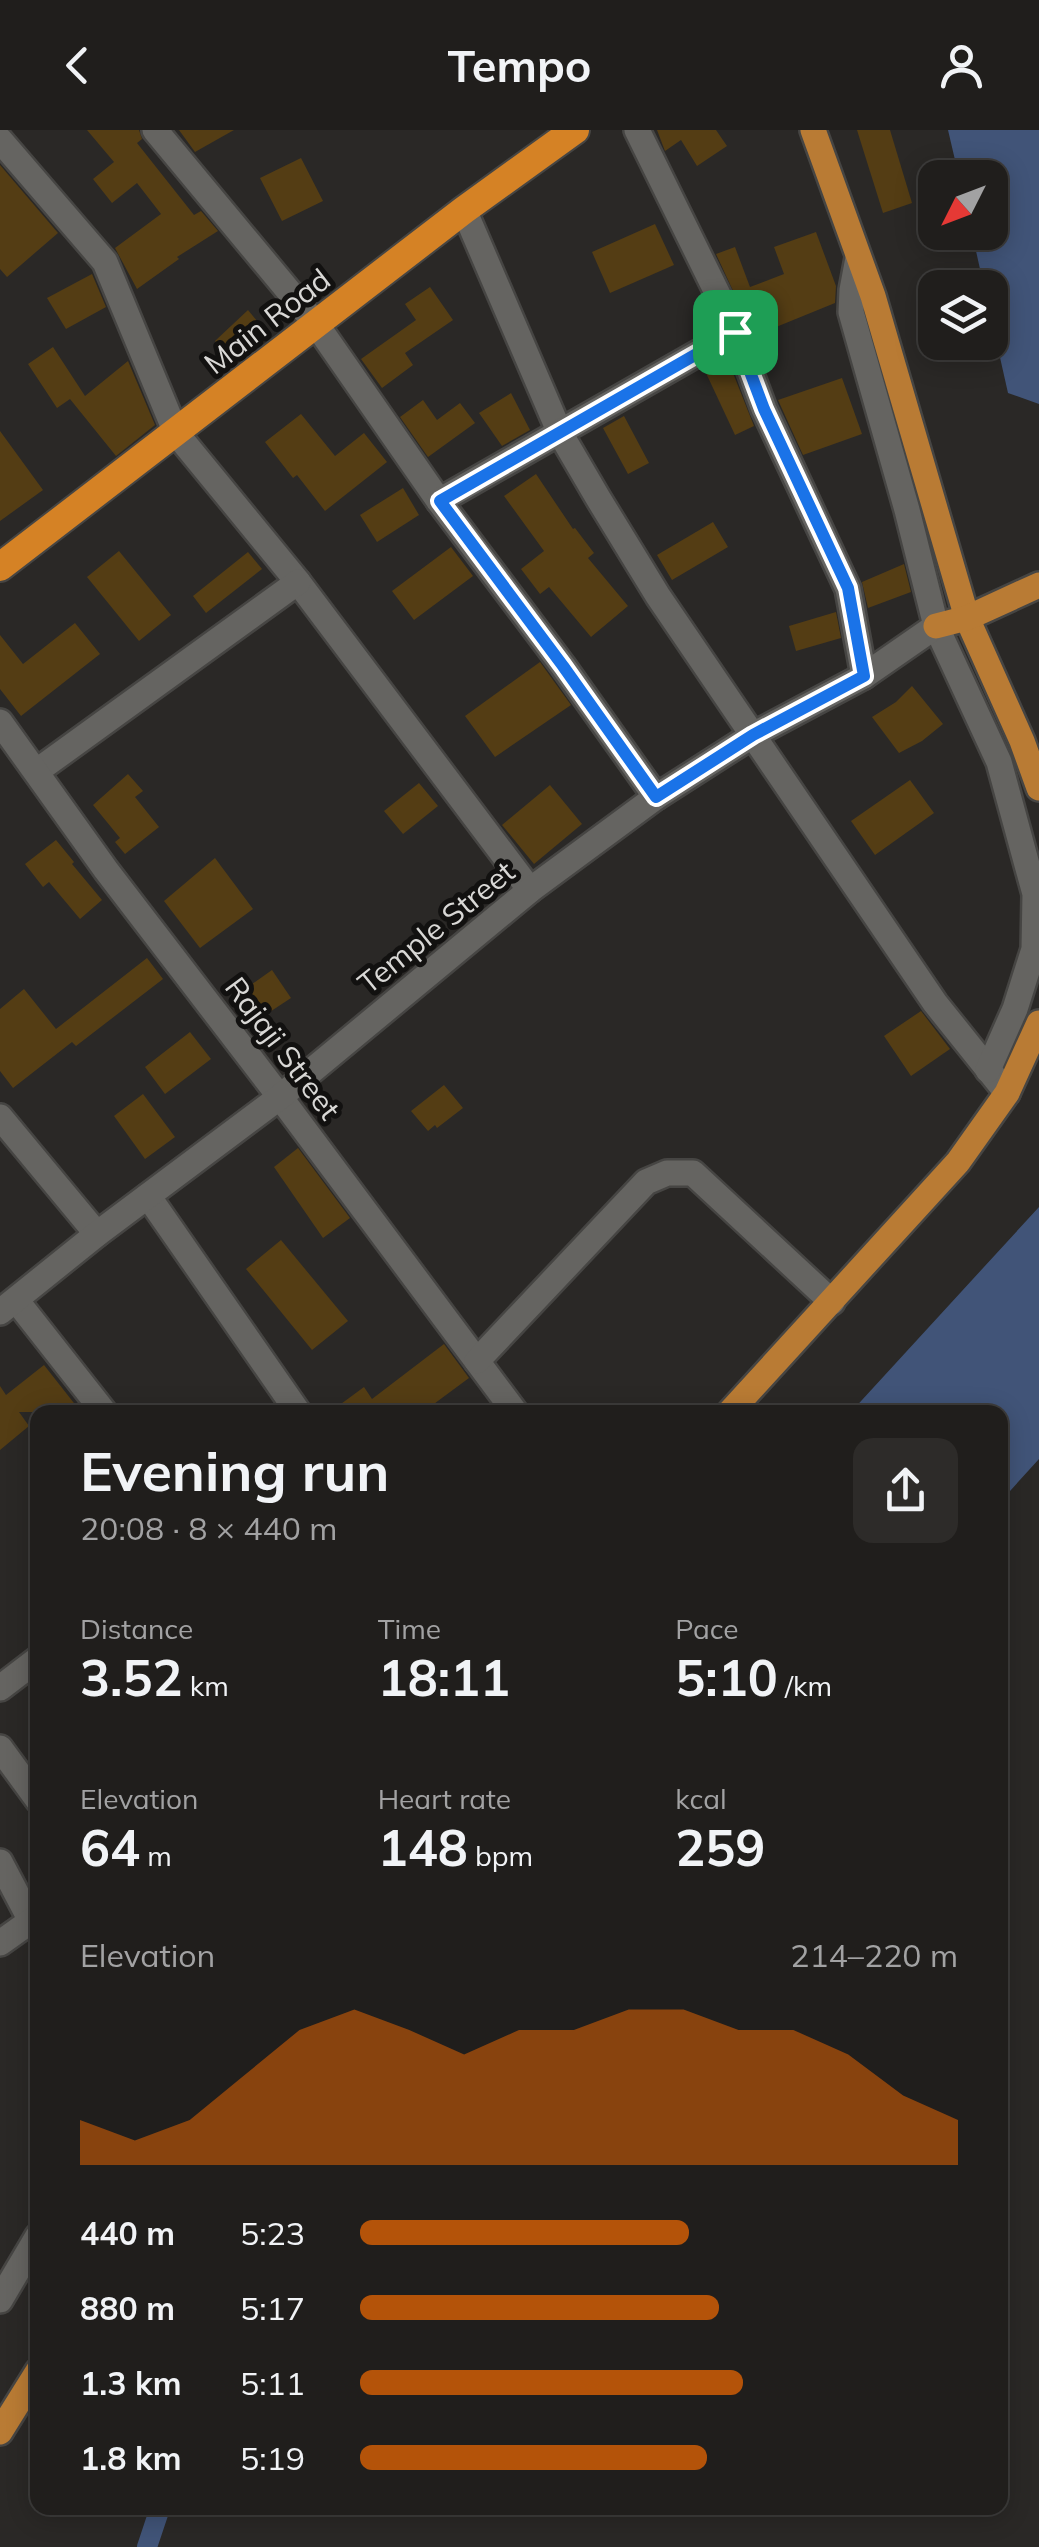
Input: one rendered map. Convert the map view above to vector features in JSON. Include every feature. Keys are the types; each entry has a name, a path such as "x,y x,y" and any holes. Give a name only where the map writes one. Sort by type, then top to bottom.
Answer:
{"highway":[{"name":"Main Road","path":"0,567 464,210 575,130"}],"main road":[{"path":"813,130 872,296 968,618 1039,788"},
{"path":"936,626 968,618 1027,590"},
{"path":"736,1405 958,1162 1006,1093 1039,1023"},
{"path":"0,2432 30,2385"}],"street":[{"path":"155,130 316,324 656,797"},
{"path":"637,130 735,332 764,409 848,588 864,676"},
{"path":"0,140 105,262 176,433 298,582 530,890"},
{"path":"464,210 560,433 658,596 934,1004 1006,1093"},
{"path":"858,258 851,312 936,626 998,762 1034,894 1034,949 1015,1009 988,1070"},
{"path":"440,501 735,332"},
{"path":"37,771 298,582"},
{"name":"Temple Street","path":"8,1306 280,1097 530,890 656,797 753,735 864,676 936,626"},
{"name":"Rajaji Street","path":"0,722 106,870 510,1405"},
{"path":"0,1117 97,1234"},
{"path":"477,1361 646,1182 667,1173 693,1173 832,1302"},
{"path":"148,1196 290,1405"},
{"path":"8,1306 98,1405"},
{"path":"0,1688 30,1665"},
{"path":"0,1748 30,1789"},
{"path":"0,1862 30,1911"},
{"path":"0,1944 30,1921"},
{"path":"0,2300 30,2249"}],"water":[{"path":"948,130 1039,130 1039,404 1008,393 1001,360 1008,360 1008,270 980,270 976,250 1008,250 1008,160 955,160"},
{"path":"1039,1207 1039,1459 1008,1493 1008,1405 857,1405"}],"building":[{"path":"87,130 139,130 142,139 137,143 194,215 201,211 218,231 137,289 115,248 161,214 137,183 112,203 93,179 114,162"},
{"path":"179,130 234,130 195,152"},
{"path":"657,130 716,130 727,146 697,166 681,140 665,151"},
{"path":"857,130 890,130 912,203 883,213"},
{"path":"301,158 323,201 282,221 260,178"},
{"path":"0,165 58,233 7,277 0,269"},
{"path":"655,224 674,265 610,293 592,252"},
{"path":"816,232 836,286 835,303 754,336 716,254 735,247 750,287 784,274 774,247"},
{"path":"92,274 106,307 66,329 47,298"},
{"path":"430,287 453,320 405,353 413,365 382,388 361,359 416,320 405,304"},
{"path":"248,310 270,337 233,366 215,341"},
{"path":"53,347 85,396 128,361 155,425 116,456 70,399 57,408 28,364"},
{"path":"729,363 754,426 735,435 706,373"},
{"path":"842,378 862,434 803,455 778,400"},
{"path":"511,393 530,430 502,446 479,413"},
{"path":"423,400 437,420 460,403 475,423 428,457 400,417"},
{"path":"301,414 335,456 364,433 387,462 325,511 265,442"},
{"path":"624,416 649,463 628,474 603,428"},
{"path":"0,431 43,490 0,521"},
{"path":"536,474 594,553 588,558 628,606 591,637 549,587 540,594 521,569 544,551 504,496"},
{"path":"403,488 419,515 377,542 360,515"},
{"path":"713,522 728,547 672,580 657,555"},
{"path":"451,547 473,576 414,620 392,591"},
{"path":"119,551 171,615 139,641 87,577"},
{"path":"248,552 262,569 206,613 193,596"},
{"path":"904,564 911,592 868,608 862,582"},
{"path":"836,612 841,638 796,651 789,626"},
{"path":"75,623 100,654 21,716 0,689 0,635 23,664"},
{"path":"540,662 571,705 495,757 465,716"},
{"path":"912,686 943,724 899,753 872,717"},
{"path":"128,774 143,791 135,797 159,827 125,854 115,842 120,838 93,805"},
{"path":"910,780 934,813 875,855 851,821"},
{"path":"419,783 438,806 403,834 384,811"},
{"path":"550,785 582,824 534,864 502,825"},
{"path":"56,840 102,900 80,919 49,882 43,887 25,864"},
{"path":"215,858 253,909 200,948 164,901"},
{"path":"147,958 163,979 76,1046 72,1042 13,1088 0,1071 0,1009 24,989 56,1029"},
{"path":"272,970 291,998 256,1021 238,994"},
{"path":"921,1011 950,1049 911,1076 884,1036"},
{"path":"190,1032 211,1059 165,1094 145,1067"},
{"path":"444,1085 463,1108 428,1131 411,1111"},
{"path":"143,1094 175,1137 145,1159 114,1116"},
{"path":"298,1148 350,1218 323,1238 274,1167"},
{"path":"281,1240 348,1321 312,1350 246,1269"},
{"path":"444,1344 469,1378 432,1405 340,1405 364,1387 372,1399"},
{"path":"44,1365 75,1405 30,1405 30,1412 19,1412 29,1426 0,1450 0,1386 6,1395"}],"waterway":[{"path":"147,2547 158,2515"}],"route":[{"path":"735,332 764,409 848,588 864,676 753,735 656,797 440,501 735,332"}]}
